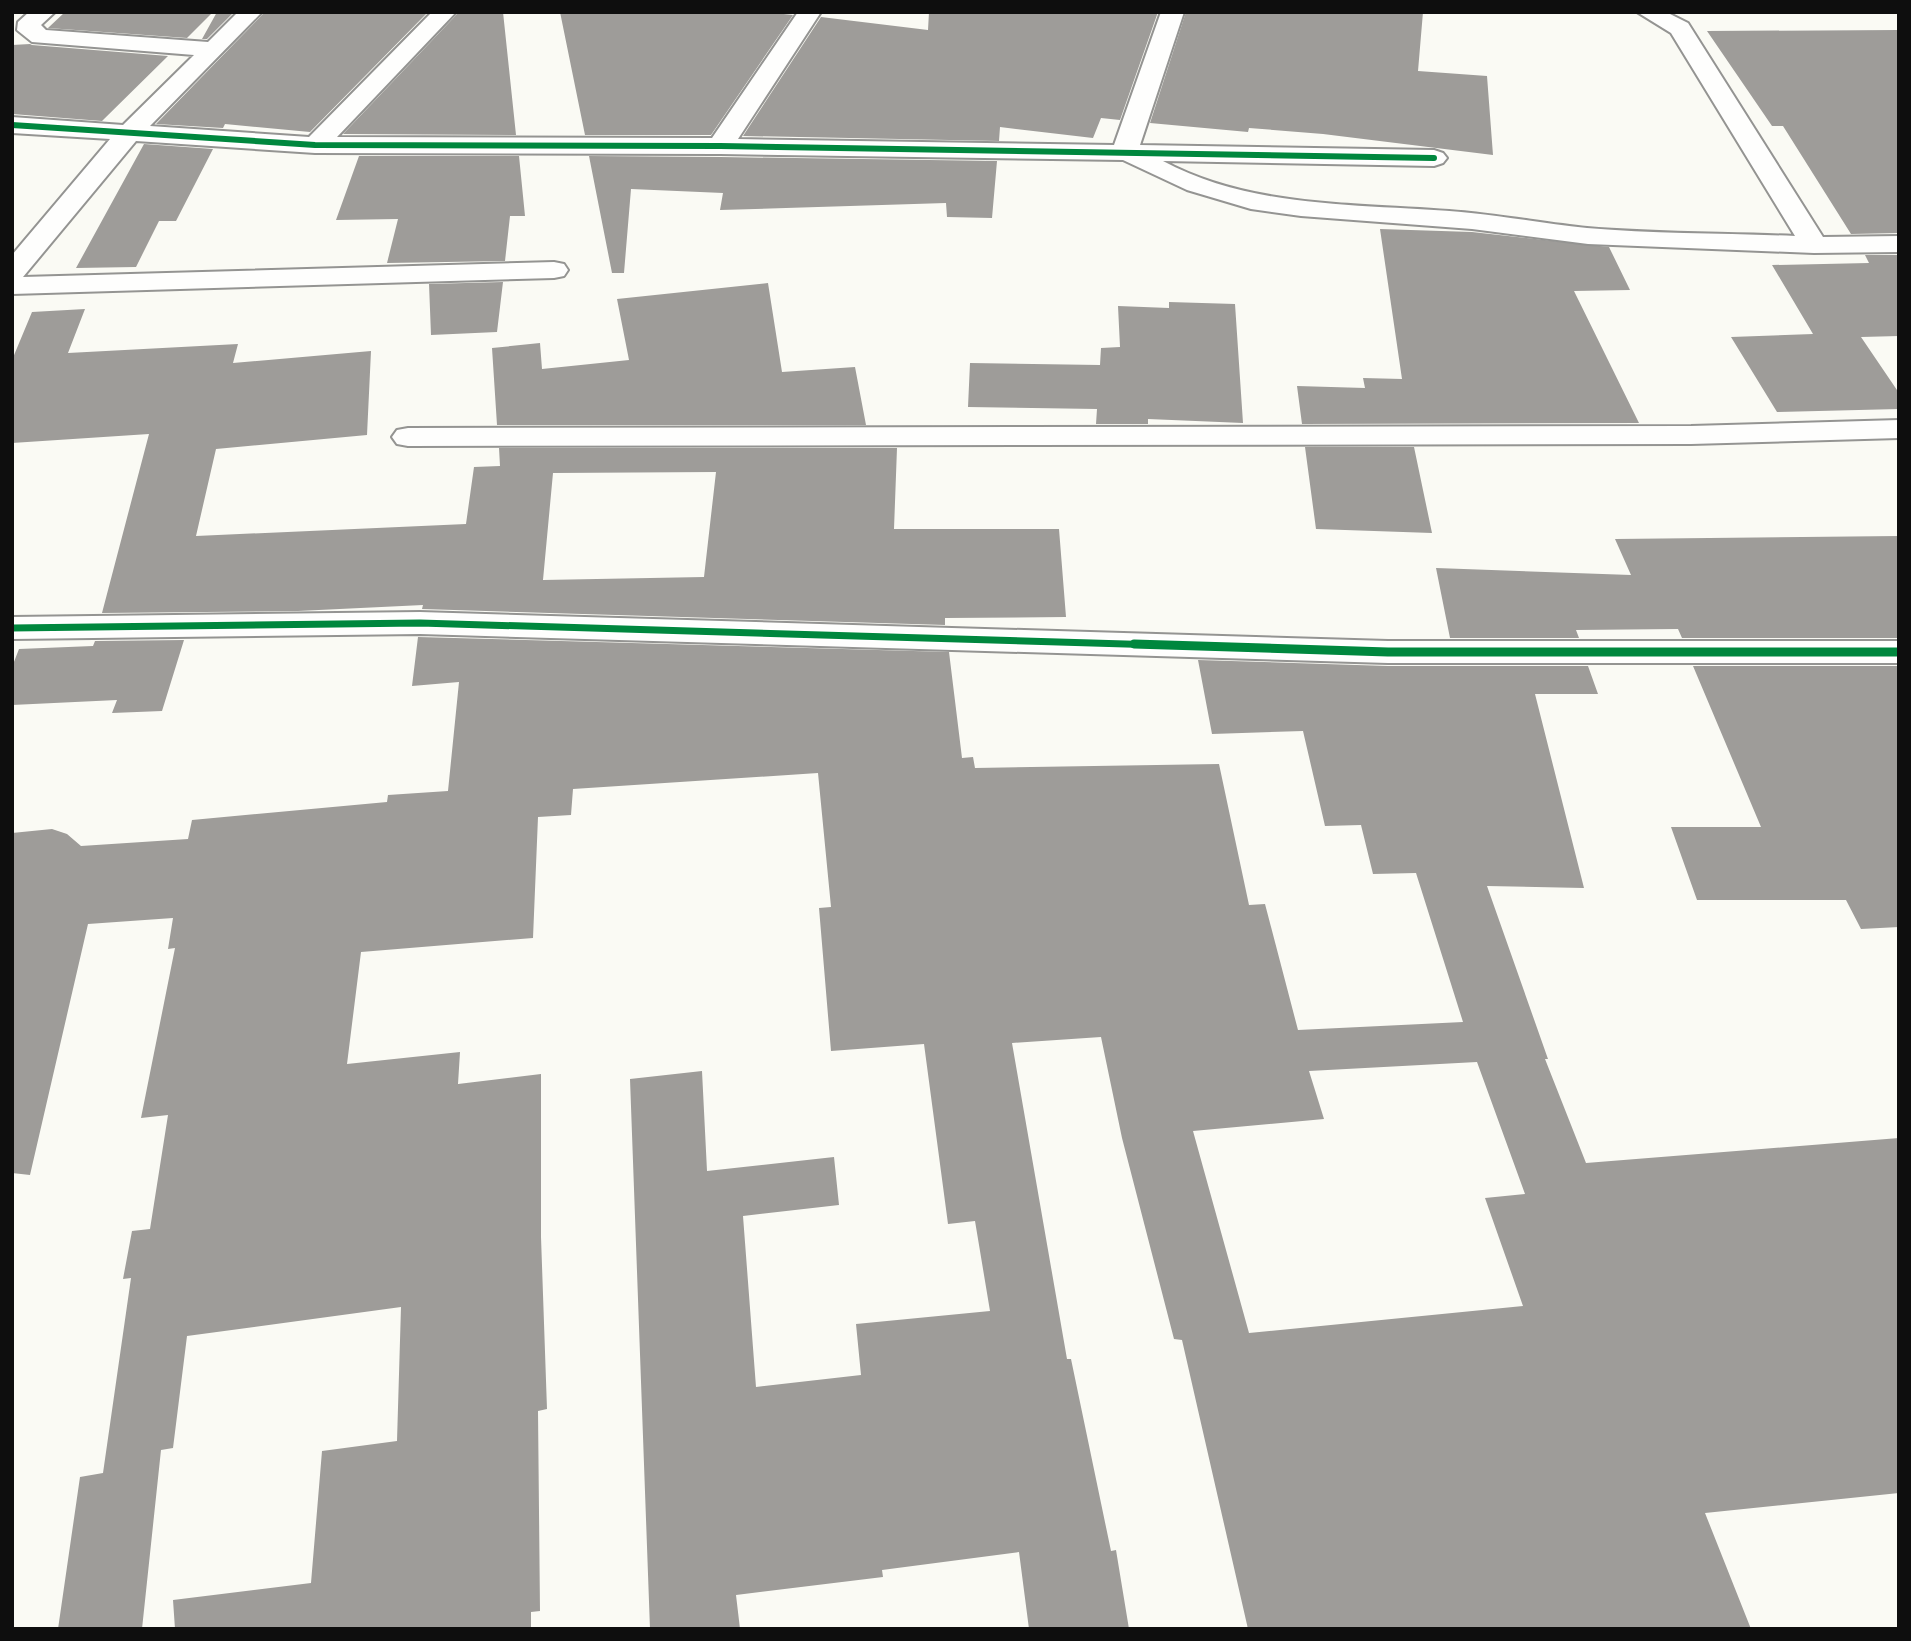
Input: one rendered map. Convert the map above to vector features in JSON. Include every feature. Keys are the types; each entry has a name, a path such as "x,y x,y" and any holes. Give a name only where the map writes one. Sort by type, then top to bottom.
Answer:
{"street":[{"path":"44,12 30,22 29,30 40,37 211,49"},
{"path":"12,273 128,134 251,12"},
{"path":"315,145 445,12"},
{"path":"720,146 810,12"},
{"path":"1125,151 1173,12"},
{"path":"1648,12 1680,29 1814,245"},
{"path":"12,125 315,145 720,146 1434,158"},
{"path":"1125,151 1160,170 1196,184 1251,201 1301,208 1472,221 1588,236 1814,245 1899,244"},
{"path":"12,286 554,270"},
{"path":"408,437 1663,435 1899,429"},
{"path":"12,628 420,623 1388,652 1899,652"}],"building":[{"path":"65,12 213,12 187,38 48,28"},
{"path":"217,12 234,12 207,39 202,39"},
{"path":"265,12 428,12 310,132 225,124 223,128 156,124"},
{"path":"459,12 503,12 516,135 343,134"},
{"path":"560,12 765,12 793,15 711,135 585,135"},
{"path":"929,12 1158,12 1120,120 1101,118 1093,138 1000,127 999,141 743,136 821,17 928,30"},
{"path":"1186,12 1423,12 1418,71 1487,76 1493,155 1323,134 1249,128 1248,132 1150,123"},
{"path":"1899,30 1899,233 1851,234 1783,126 1772,126 1707,31"},
{"path":"30,44 168,56 102,121 12,114 12,45"},
{"path":"144,144 213,149 176,221 159,221 136,267 76,268"},
{"path":"359,156 519,156 525,216 510,216 505,261 387,263 398,219 336,220"},
{"path":"589,156 997,161 992,218 947,217 946,203 720,210 723,193 631,189 624,273 612,273"},
{"path":"1380,229 1472,232 1609,247 1630,290 1574,291 1639,423 1302,424 1297,386 1365,388 1363,378 1402,379"},
{"path":"1865,255 1899,255 1899,336 1861,337 1899,393 1899,409 1777,412 1731,337 1813,334 1772,265 1869,263"},
{"path":"503,282 497,332 431,335 429,284"},
{"path":"768,283 782,372 855,367 866,425 497,425 492,348 540,343 542,369 629,360 617,299"},
{"path":"1169,302 1235,304 1243,423 1148,419 1148,424 1096,424 1097,409 968,407 970,363 1100,365 1101,348 1120,347 1118,306 1169,308"},
{"path":"85,309 68,353 238,344 233,363 371,351 367,435 216,449 196,536 466,524 474,467 500,466 499,448 897,448 894,529 1059,529 1066,617 945,618 945,625 422,609 423,605 298,611 102,613 149,434 12,443 12,360 32,312","holes":["716,472 704,577 543,580 553,473"]},
{"path":"1305,447 1414,447 1432,533 1316,529"},
{"path":"1899,536 1899,638 1682,638 1678,629 1576,630 1579,638 1450,638 1436,568 1631,575 1615,539"},
{"path":"418,637 949,652 962,758 973,757 975,768 1219,764 1249,905 1265,904 1298,1030 1463,1022 1416,873 1373,874 1361,825 1325,826 1303,731 1212,734 1198,660 1388,666 1588,666 1598,694 1535,694 1584,888 1487,886 1548,1059 1545,1059 1586,1163 1899,1138 1899,1493 1705,1513 1751,1629 1248,1629 1182,1340 1174,1339 1122,1138 1101,1037 1012,1043 1067,1359 1071,1359 1111,1551 1116,1550 1129,1629 1029,1629 1019,1552 882,1570 883,1577 736,1595 740,1629 650,1629 630,1079 702,1071 707,1171 834,1157 839,1205 743,1216 756,1387 861,1375 856,1324 990,1311 975,1221 948,1224 924,1044 831,1051 819,908 831,907 818,773 573,789 571,815 538,817 533,938 361,952 347,1064 460,1052 458,1084 541,1074 541,1237 547,1409 538,1411 540,1611 531,1612 531,1629 175,1629 173,1600 311,1583 322,1451 397,1441 401,1307 187,1336 173,1448 161,1450 142,1629 58,1629 80,1477 103,1473 131,1278 123,1279 132,1231 150,1229 168,1115 141,1118 175,948 168,949 173,918 88,924 30,1175 12,1173 12,833 52,829 67,834 81,846 188,839 192,820 387,802 388,795 448,791 459,682 412,686","holes":["1477,1062 1525,1194 1485,1198 1523,1306 1249,1333 1193,1131 1324,1119 1309,1071"]},
{"path":"184,640 162,711 112,713 117,700 12,705 12,667 19,649 93,646 95,641"},
{"path":"1693,666 1899,666 1899,927 1861,929 1846,900 1697,900 1671,827 1761,827"}],"cycle path":[{"path":"12,125 315,145 720,146 1434,158"},
{"path":"12,628 420,623 1388,652 1899,652"}]}
